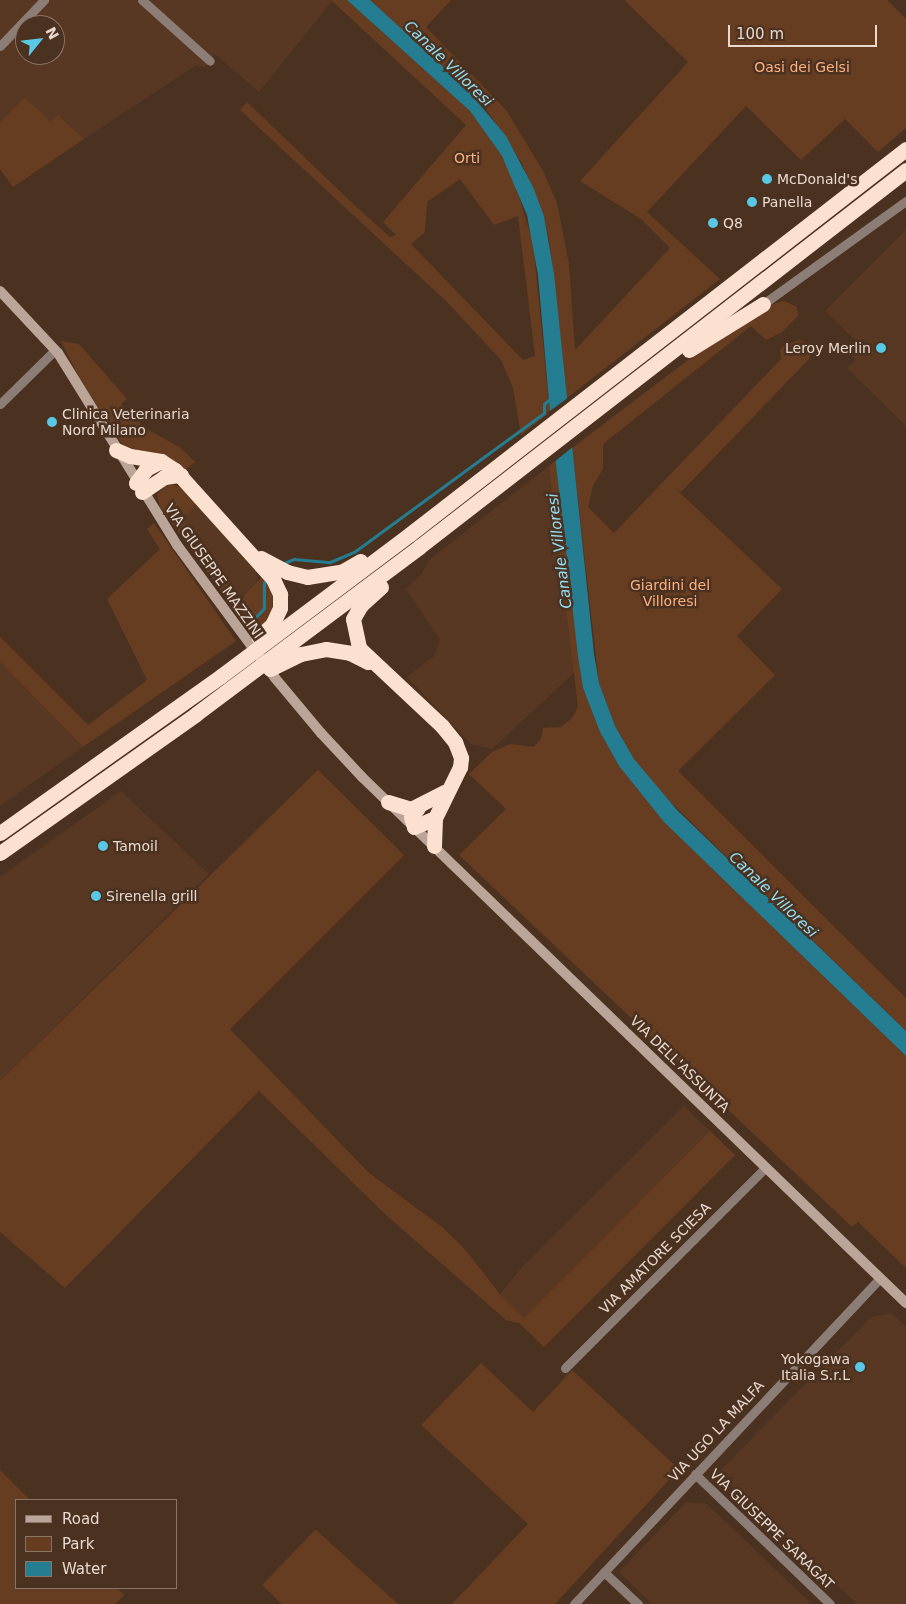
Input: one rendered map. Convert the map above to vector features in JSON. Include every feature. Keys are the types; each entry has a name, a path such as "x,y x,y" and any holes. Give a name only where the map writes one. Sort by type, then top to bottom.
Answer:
{"highway":[{"path":"0,833 221,676 410,534 544,432 906,149"},
{"path":"0,853 196,714 419,547 547,450 906,170"},
{"path":"580,424 763,304"},
{"path":"116,450 130,456 161,461 181,475 251,552 277,587 280,608 266,631 222,665 221,676"},
{"path":"139,488 146,469 161,461"},
{"path":"139,488 164,477 181,475"},
{"path":"251,552 287,572 318,577 343,571 395,537 410,534"},
{"path":"419,547 408,565 361,605 353,620 359,648 377,668 455,742 461,758 460,767 445,792 435,818 434,846"},
{"path":"196,714 239,691 278,664 301,654 338,650 359,656 377,668"},
{"path":"435,818 414,827 411,817 418,808 445,792"},
{"path":"388,802 406,809 418,808"}],"street":[{"path":"0,46 44,0"},
{"path":"142,0 210,61"},
{"path":"763,304 906,201"},
{"name":"VIA GIUSEPPE MAZZINI","path":"0,291 55,350 139,488 274,678 320,733 434,846"},
{"path":"0,404 55,350"},
{"name":"VIA DELL'ASSUNTA","path":"434,846 906,1303"},
{"name":"VIA AMATORE SCIESA","path":"565,1368 766,1167"},
{"name":"VIA UGO LA MALFA","path":"574,1604 880,1278"},
{"name":"VIA GIUSEPPE SARAGAT","path":"695,1474 830,1604"},
{"path":"604,1572 638,1604"}],"shaded area":[{"path":"0,0 332,1 259,92 215,54 205,67 195,66 84,139 58,115 51,122 0,123"},
{"path":"906,230 906,426 847,368 856,360 849,353 858,343 825,311"},
{"path":"549,466 575,672 492,749 471,744 407,677 434,656 440,640 406,589 421,575 429,560"},
{"path":"196,504 255,569 258,580 239,600 182,521"},
{"path":"0,662 83,747 0,806"},
{"path":"121,791 209,874 0,1081 0,877"},
{"path":"684,1106 710,1131 524,1319 500,1294 523,1266"},
{"path":"891,1313 906,1327 906,1604 857,1604 718,1473 871,1317"},
{"path":"686,1502 707,1504 812,1604 652,1604 619,1572"}],"green space":[{"name":"Orti","path":"331,0 347,0 470,111 502,156 515,183 533,243 550,412 521,435 513,388 501,360 448,303 240,110 247,102 390,237 396,235 383,222 466,125","holes":["460,179 494,225 518,216 535,356 523,360 411,244 425,232 427,202"]},
{"name":"Oasi dei Gelsi","path":"370,0 451,0 426,27 506,110 543,171 557,203 569,264 575,350 670,248 641,219 580,181 688,62 624,0 887,0 906,19 906,128 878,152 845,119 801,160 746,106 647,212 720,279 567,398 550,246 544,216 521,162 486,109"},
{"path":"25,98 51,122 58,115 84,139 13,187 0,169 0,123"},
{"name":"Giardini del Villoresi","path":"784,301 797,307 798,316 782,332 766,340 751,326 603,444 603,469 593,486 588,507 614,533 781,359 780,350 784,346 799,340 807,343 812,353 808,360 681,492 676,489 782,589 737,636 775,675 678,771 906,998 906,1031 658,790 634,759 615,726 599,683 572,448 725,332 773,304"},
{"path":"61,341 79,344 127,399 121,404 145,428 181,448 195,462 184,471 122,444 80,379"},
{"path":"556,460 583,688 600,732 619,766 664,822 906,1056 906,1268 858,1222 852,1227 459,855 506,809 469,774 492,752 510,744 534,747 541,739 543,728 561,727 573,717 578,707 549,466"},
{"path":"168,483 180,487 196,504 183,521 239,600 263,576 273,591 272,617 254,636 160,507 157,495"},
{"path":"154,523 236,641 83,747 0,662 0,637 88,725 147,680 107,599 160,549 147,529"},
{"path":"318,770 404,855 230,1029 369,1173 442,1227 463,1247 500,1294 524,1318 710,1131 735,1155 544,1347 519,1323 506,1320 386,1215 259,1091 65,1288 0,1232 0,1081"},
{"path":"481,1363 533,1412 572,1370 679,1469 555,1604 452,1604 528,1524 421,1425"},
{"path":"0,1470 29,1499 15,1499 15,1589 118,1589 124,1595 115,1604 0,1604"},
{"path":"316,1529 398,1604 282,1604 262,1585"}],"water":[{"path":"347,0 370,0 465,87 506,136 533,187 544,216 554,274 594,654 599,683 615,726 634,759 677,810 906,1031 906,1056 664,822 619,766 600,732 583,688 578,656 550,412 538,275 527,215 502,156 470,111"}],"pier":[{"path":"569,397 574,446 554,462 547,413"}],"waterway":[{"path":"284,563 294,559 330,562 354,552 544,413 544,404 551,398"},
{"path":"252,621 264,608 264,582"}],"place":[{"name":"McDonald's","path":"767,179"},
{"name":"Panella","path":"752,202"},
{"name":"Q8","path":"713,223"},
{"name":"Leroy Merlin","path":"881,348"},
{"name":"Clinica Veterinaria Nord Milano","path":"52,422"},
{"name":"Tamoil","path":"103,846"},
{"name":"Sirenella grill","path":"96,896"},
{"name":"Yokogawa Italia S.r.L","path":"860,1367"}],"water label":[{"name":"Canale Villoresi","path":"448,64"},
{"name":"Canale Villoresi","path":"560,551"},
{"name":"Canale Villoresi","path":"773,895"}]}
